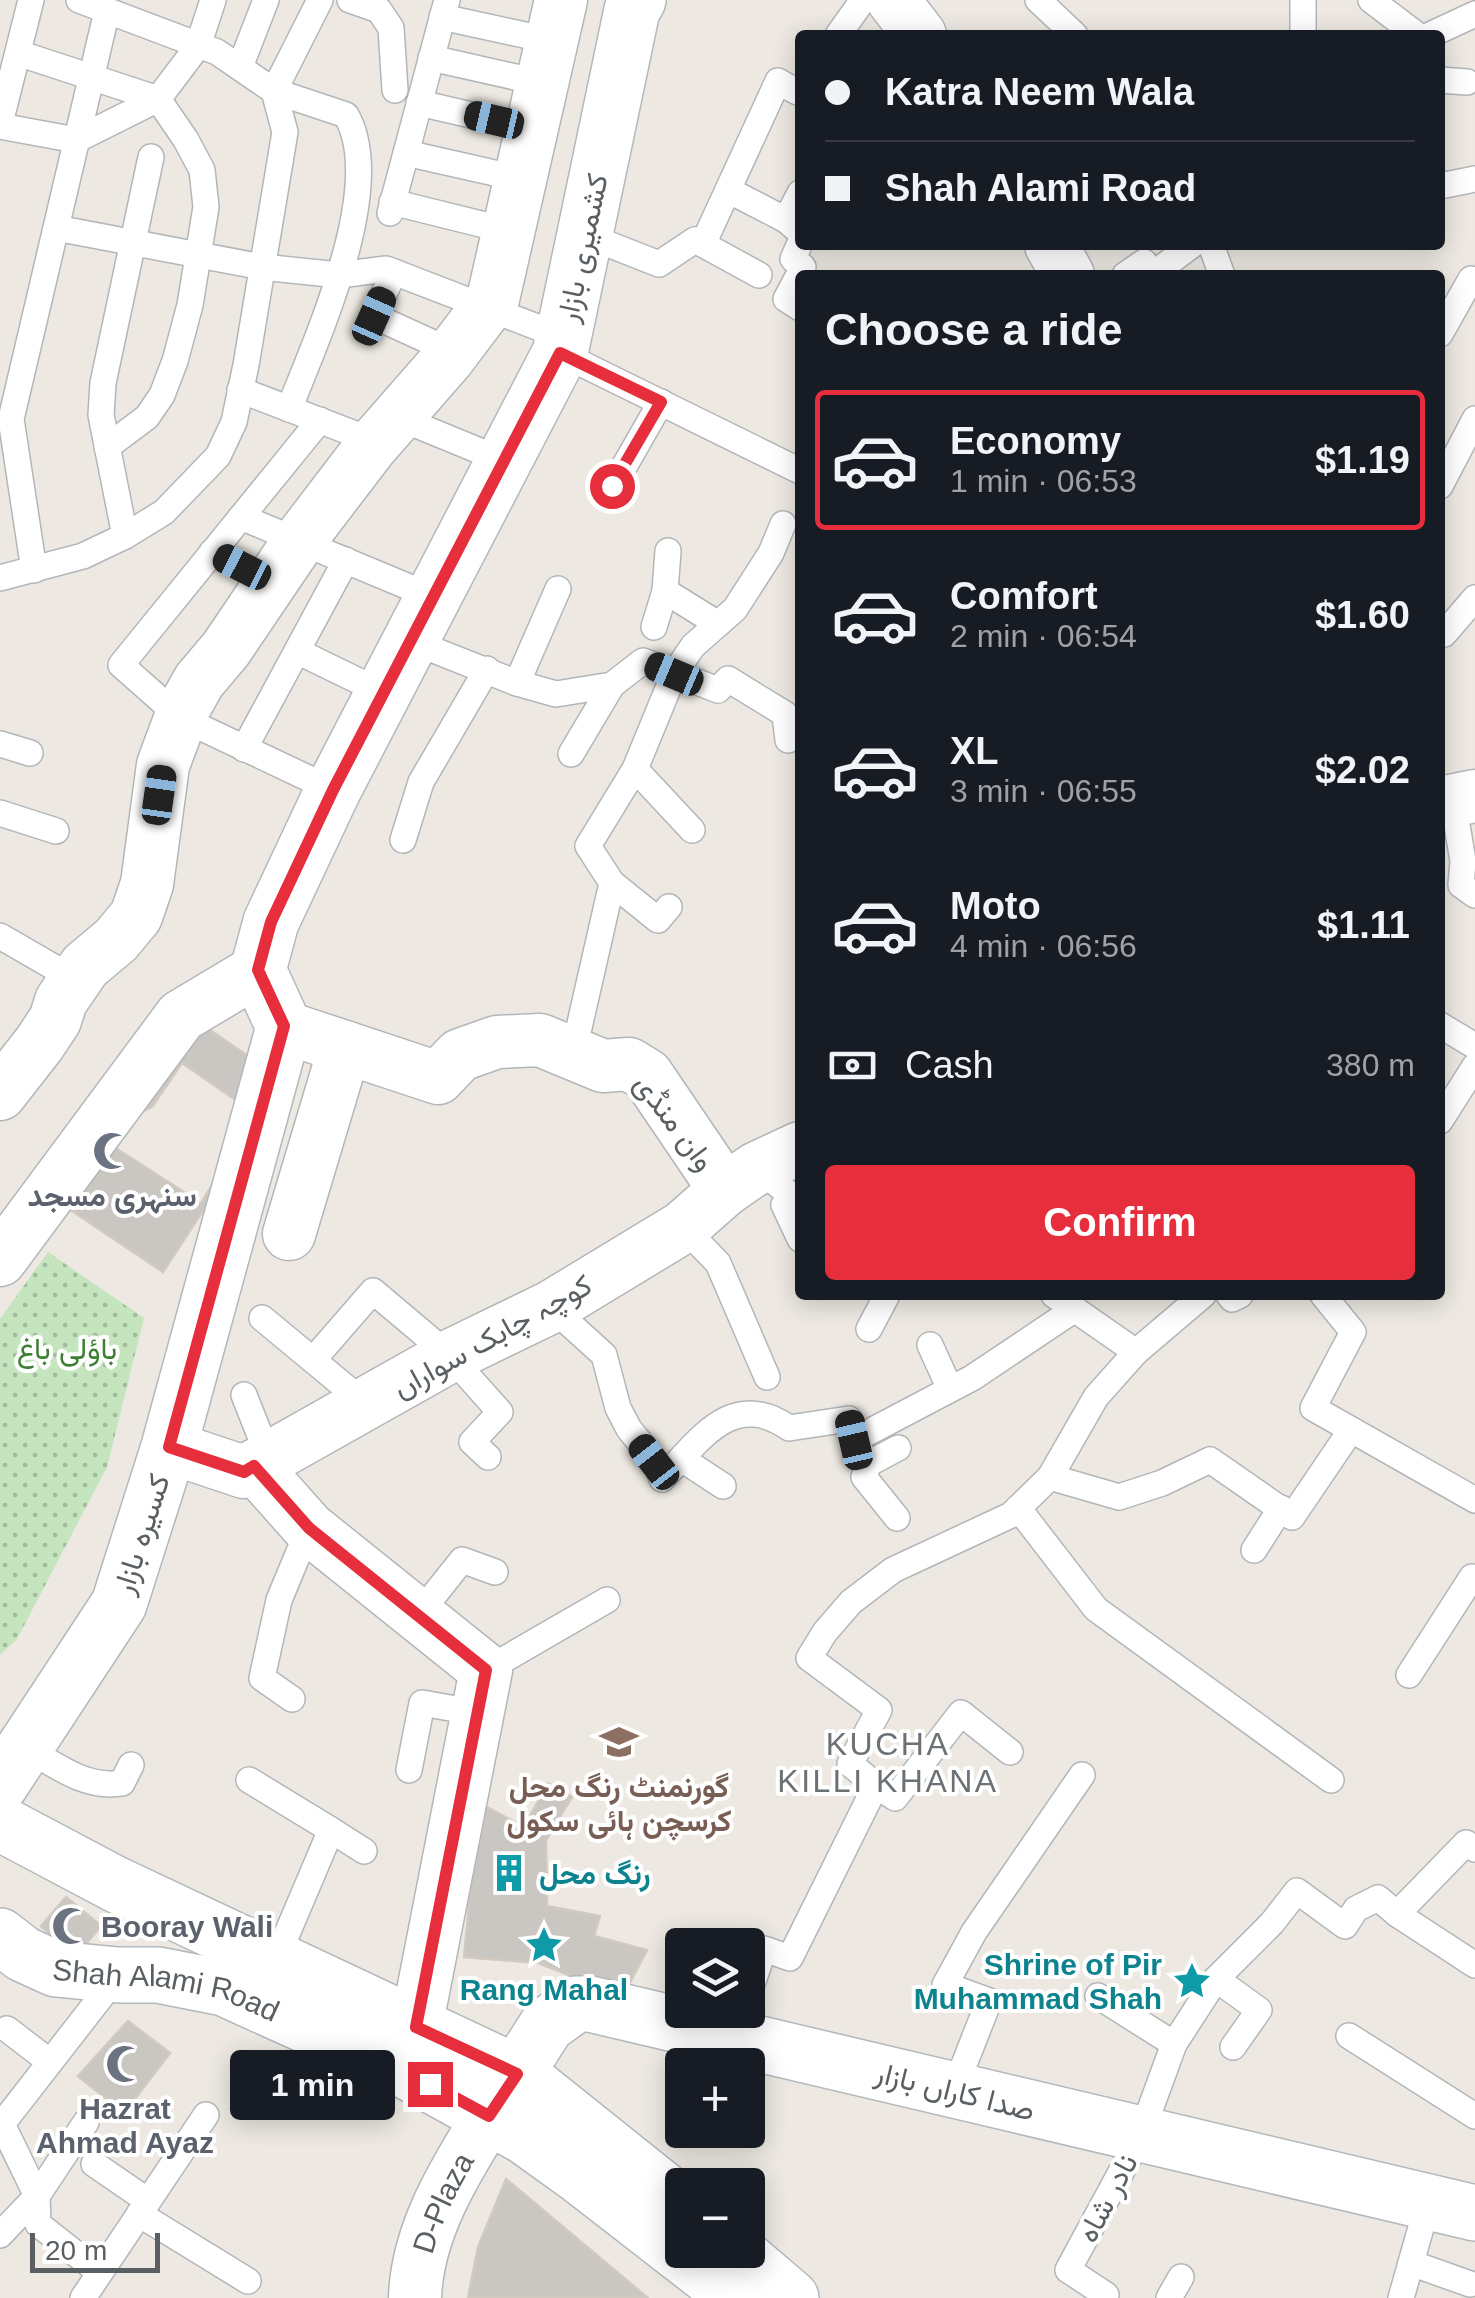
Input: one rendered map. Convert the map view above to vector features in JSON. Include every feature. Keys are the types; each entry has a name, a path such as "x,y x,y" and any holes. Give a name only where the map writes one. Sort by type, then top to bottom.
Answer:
{"street":[{"name":"کشمیری بازار","path":"258,970 271,922 333,790 561,345 632,10 638,0"},
{"path":"892,0 916,30"},
{"path":"0,1094 40,1044 85,966 130,926 144,900 163,765 199,681 306,561 387,429 493,299 551,42"},
{"path":"0,1260 181,1016 258,970 284,1026"},
{"name":"وان منڈی","path":"284,1026 438,1078 460,1055 497,1042 540,1040 602,1066 629,1064 761,1169"},
{"name":"کسیرہ بازار","path":"13,1767 119,1604 169,1447 284,1026"},
{"path":"289,1234 346,1046"},
{"name":"کوچہ چابک سواراں","path":"261,1462 450,1356 552,1307 683,1227 761,1169"},
{"path":"169,1447 244,1472 261,1462 309,1528 419,1614 482,1691 409,2048"},
{"name":"Shah Alami Road","path":"0,1823 275,1962 409,2048 503,2094 665,2194"},
{"name":"Shah Alami Road","path":"0,1936 23,1954 56,1968 158,1975 224,1988 409,2048"},
{"name":"صدا کاراں بازار","path":"503,2094 547,2025 576,2004 665,2010"},
{"name":"صدا کاراں بازار","path":"765,2023 954,2090 1451,2208"},
{"name":"Shah Alami Road","path":"503,2094 581,2176 737,2298"},
{"name":"D-Plaza","path":"415,2298 415,2278 442,2192 503,2094"},
{"path":"756,2268 790,2298"}],"lane":[{"path":"31,0 0,124 76,140 158,99 198,46 213,0"},
{"path":"78,0 217,52 274,91 346,115 355,131 359,154 352,227 339,275 289,408"},
{"path":"240,68 266,0"},
{"path":"0,578 83,556 125,536 164,512 218,456 234,422 285,132 274,91 320,0"},
{"path":"350,0 380,10 391,28 395,90"},
{"path":"842,30 864,0"},
{"path":"1038,0 1069,30"},
{"path":"1302,0 1303,30"},
{"path":"1371,0 1410,30"},
{"path":"509,232 391,208 445,8 551,42"},
{"path":"34,570 11,419 107,11"},
{"path":"1441,30 1475,14"},
{"path":"431,58 551,42"},
{"path":"419,103 551,42"},
{"path":"18,53 158,99 202,170 206,207 190,305 162,395 147,417 107,447"},
{"path":"1445,80 1467,82"},
{"path":"703,244 778,82 795,91"},
{"path":"406,153 520,180"},
{"path":"125,536 101,415 103,382 150,156"},
{"path":"1445,185 1475,179"},
{"path":"728,190 793,226"},
{"path":"56,228 262,267 339,275 386,269 488,308 661,402 795,469"},
{"path":"585,234 658,264 695,240 760,275"},
{"path":"797,250 793,259 803,267 801,270"},
{"path":"1162,270 1201,250"},
{"path":"394,272 374,316 453,352"},
{"path":"1445,325 1471,279"},
{"path":"795,282 786,299 795,305"},
{"path":"240,390 320,420 387,429 504,461"},
{"path":"612,486 661,402"},
{"path":"1445,475 1475,419"},
{"path":"320,420 121,664 180,718 333,790"},
{"path":"241,517 306,561 422,619 487,669 517,684 556,694 612,685"},
{"path":"0,524 28,528"},
{"path":"668,907 658,920 612,883 588,846 635,769 674,674 693,646 735,609 771,553 784,524"},
{"path":"654,627 665,591 668,551"},
{"path":"212,552 306,561"},
{"path":"244,748 296,652 306,561"},
{"path":"517,684 558,589"},
{"path":"665,591 718,624"},
{"path":"1445,633 1475,598"},
{"path":"296,652 383,693"},
{"path":"571,754 612,685 643,661 718,690 728,678 784,714 788,740 795,732"},
{"path":"403,840 421,782 487,669"},
{"path":"0,744 30,753"},
{"path":"635,769 692,830"},
{"path":"1456,800 1463,861 1461,885 1475,894"},
{"path":"0,813 56,831"},
{"path":"573,1054 612,883"},
{"path":"0,936 76,980"},
{"path":"1445,1028 1475,1046"},
{"path":"1445,1113 1475,1066"},
{"path":"761,1169 792,1196 784,1205 795,1228"},
{"path":"683,1227 718,1262 766,1377"},
{"path":"313,1360 372,1292 450,1356 500,1412 472,1442 488,1457"},
{"path":"869,1329 884,1300"},
{"path":"854,1440 950,1390 1065,1300 1136,1352"},
{"path":"1010,1752 962,1712 895,1798 850,1764 880,1710 808,1658 851,1602 893,1570 1011,1515 1050,1477 1096,1397 1136,1352 1197,1300"},
{"path":"1328,1300 1352,1332 1313,1408 1475,1500"},
{"path":"552,1307 604,1356 614,1398 662,1478 725,1419 746,1411 770,1416 789,1428 849,1419 854,1440 868,1464"},
{"path":"262,1318 367,1405"},
{"path":"930,1345 950,1390"},
{"path":"244,1396 261,1462"},
{"path":"1050,1477 1119,1497 1162,1483 1210,1460 1292,1517 1350,1430"},
{"path":"897,1518 864,1477 868,1464 898,1448"},
{"path":"682,1459 722,1486"},
{"path":"1018,1508 1096,1610 1331,1780"},
{"path":"1254,1550 1281,1508"},
{"path":"292,1698 262,1678 279,1600 309,1528"},
{"path":"419,1614 462,1560 496,1572"},
{"path":"1408,1675 1472,1578 1475,1579"},
{"path":"409,1770 422,1702 482,1691 607,1600"},
{"path":"13,1767 102,1786 122,1783 131,1765"},
{"path":"954,2090 989,2001 945,1985 974,1932 1082,1774"},
{"path":"249,1780 364,1852"},
{"path":"765,1949 790,1958 876,1786"},
{"path":"275,1962 331,1830"},
{"path":"1397,1914 1466,1843 1475,1849"},
{"path":"1140,2137 1174,2044 1216,1979 1297,1891 1345,1926 1356,1909 1378,1898 1475,1964"},
{"path":"99,2272 38,2224 37,2196 9,2157 1,2124 118,1975"},
{"path":"1216,1979 1259,2010 1233,2047"},
{"path":"1098,1996 1174,2044"},
{"path":"7,2029 50,2062"},
{"path":"1349,2036 1475,2116"},
{"path":"83,2298 206,2115"},
{"path":"0,2235 37,2196 86,2122"},
{"name":"نادر شاہ","path":"1108,2297 1068,2270 1140,2137"},
{"path":"94,2164 143,2208 248,2281"},
{"path":"1401,2298 1410,2263 1451,2208"},
{"path":"1410,2263 1470,2284"}],"green space":[{"name":"باؤلی باغ","path":"48,1252 144,1318 107,1467 17,1639 0,1655 0,1319"}],"building":[{"name":"سنہری مسجد","path":"204,1026 258,1063 236,1160 163,1272 66,1207 133,1110 150,1104","holes":["182,1063 240,1103 220,1155 228,1160 201,1203 114,1147 136,1114 152,1107"]},
{"name":"رنگ محل","path":"548,1783 572,1797 546,1840 547,1906 600,1916 594,1936 647,1950 623,1996 538,1963 464,1957 479,1803 524,1827"},
{"name":"Booray Wali","path":"66,1897 101,1926 76,1956 41,1926"},
{"name":"Hazrat Ahmad Ayaz","path":"128,2021 170,2053 124,2113 78,2076"},
{"path":"506,2179 648,2298 468,2298 478,2247"}],"place":[{"name":"سنہری مسجد","path":"112,1151"},
{"name":"گورنمنٹ رنگ محل کرسچن ہائی سکول","path":"619,1742"},
{"name":"رنگ محل","path":"509,1873"},
{"name":"Booray Wali","path":"71,1926"},
{"name":"Rang Mahal","path":"544,1945"},
{"name":"Shrine of Pir Muhammad Shah","path":"1192,1981"},
{"name":"Hazrat Ahmad Ayaz","path":"125,2064"}],"district":[{"name":"KUCHA KILLI KHANA","path":"888,1762"}],"route":[{"path":"430,2084 489,2116 517,2074 416,2027 486,1670 309,1528 254,1466 244,1472 169,1447 284,1026 258,970 271,922 333,790 560,353 661,402 612,486"}]}
